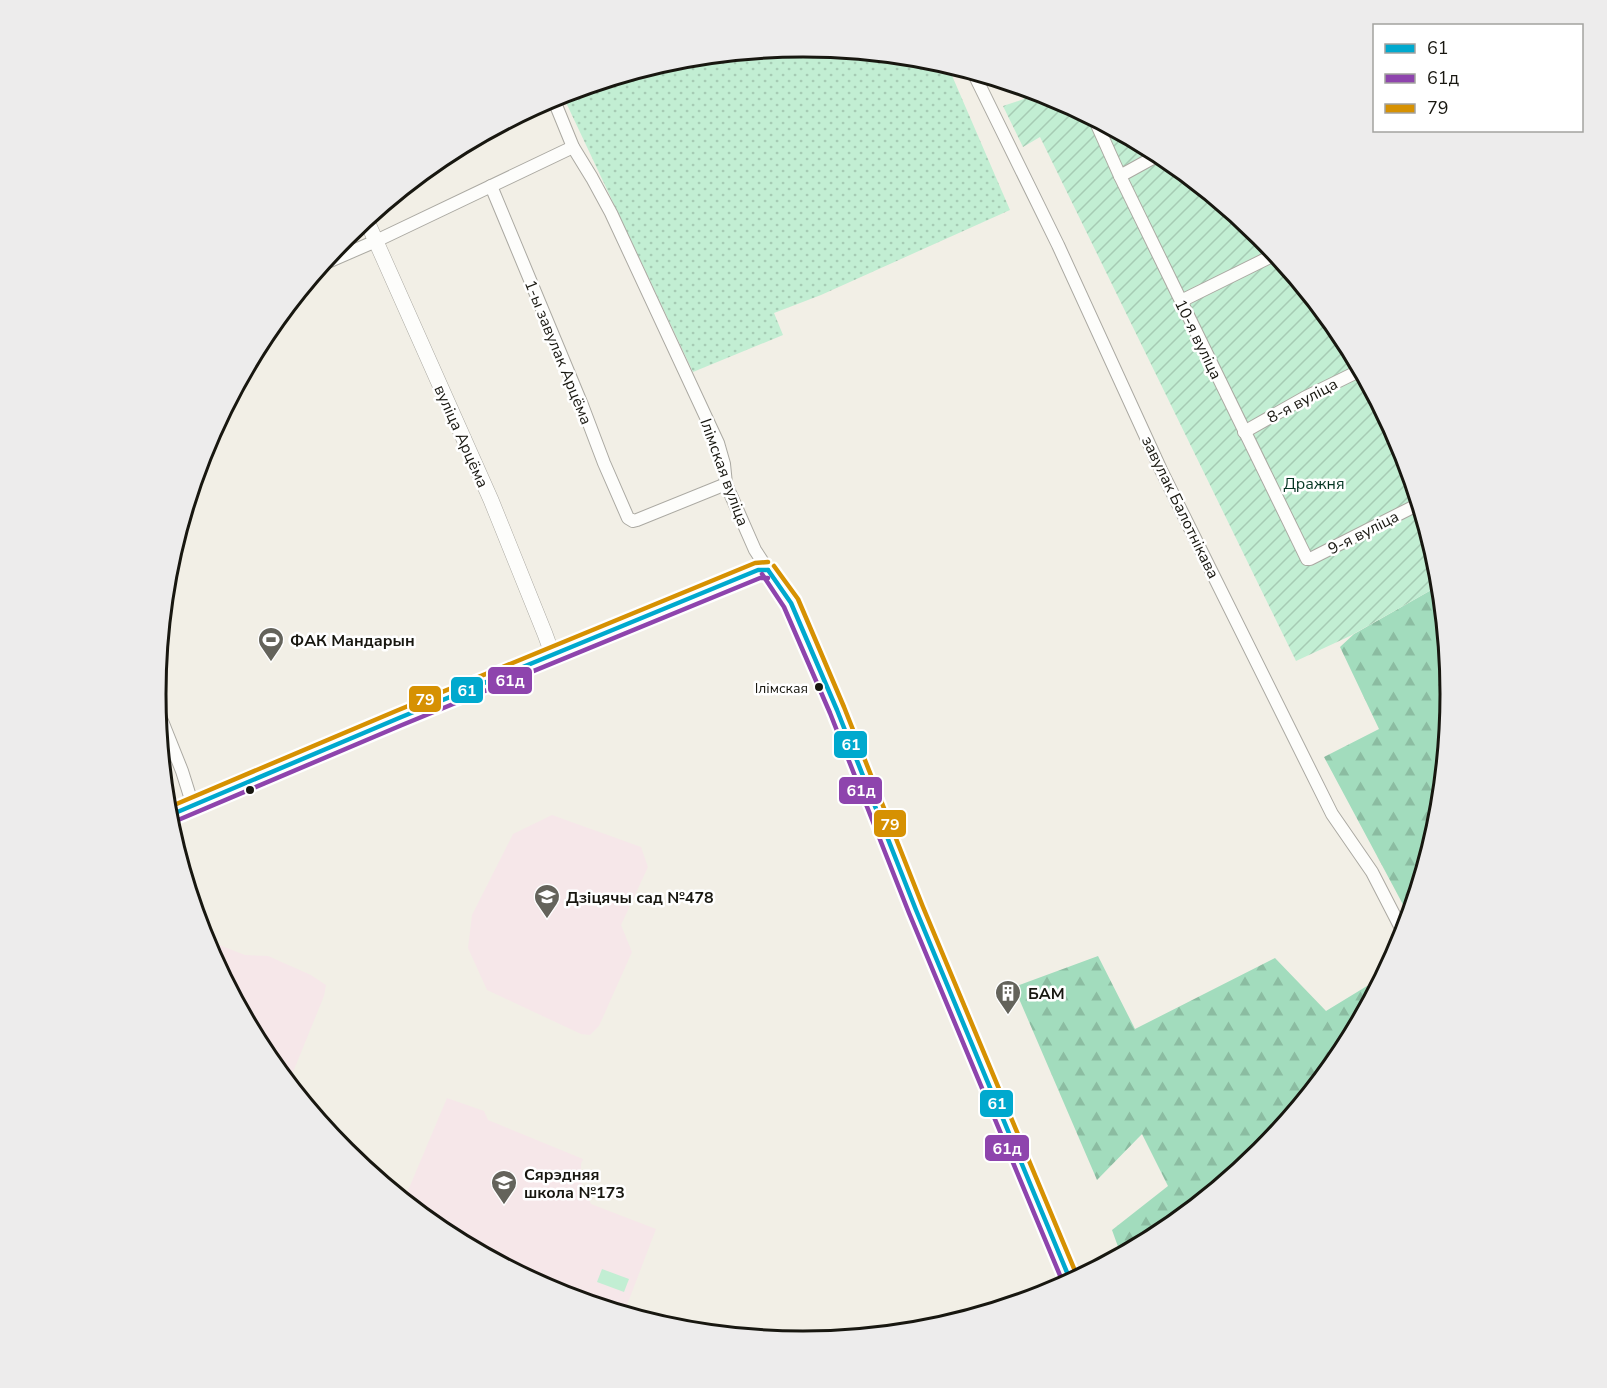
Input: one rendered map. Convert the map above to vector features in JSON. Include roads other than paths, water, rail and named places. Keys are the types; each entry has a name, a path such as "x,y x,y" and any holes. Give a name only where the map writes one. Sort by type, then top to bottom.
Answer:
{"street":[{"name":"завулак Балотнікава","path":"978,82 1058,245 1161,470 1332,814 1372,872 1398,922"},
{"name":"Ілімская вуліца","path":"557,107 573,147 611,213 718,443 724,464 726,484 755,550 791,603 1067,1273"},
{"name":"10-я вуліца","path":"1100,130 1307,559"},
{"path":"342,256 573,147"},
{"path":"1120,176 1150,160"},
{"name":"1-ы завулак Арцёма","path":"491,186 628,518 633,521 637,520 726,484"},
{"name":"вуліца Арцёма","path":"370,228 493,507 553,656"},
{"path":"1181,301 1267,258"},
{"name":"8-я вуліца","path":"1244,432 1304,398 1354,374"},
{"name":"9-я вуліца","path":"1307,559 1412,507"},
{"path":"178,812 758,570 768,570"},
{"path":"168,736 193,806"}],"place":[{"name":"ФАК Мандарын","path":"271,663"},
{"name":"Ілімская","path":"819,687"},
{"name":"Дзіцячы сад №478","path":"547,920"},
{"name":"БАМ","path":"1008,1016"},
{"name":"Сярэдняя школа №173","path":"504,1206"}],"park label":[{"name":"Дражня","path":"1314,483"}]}
